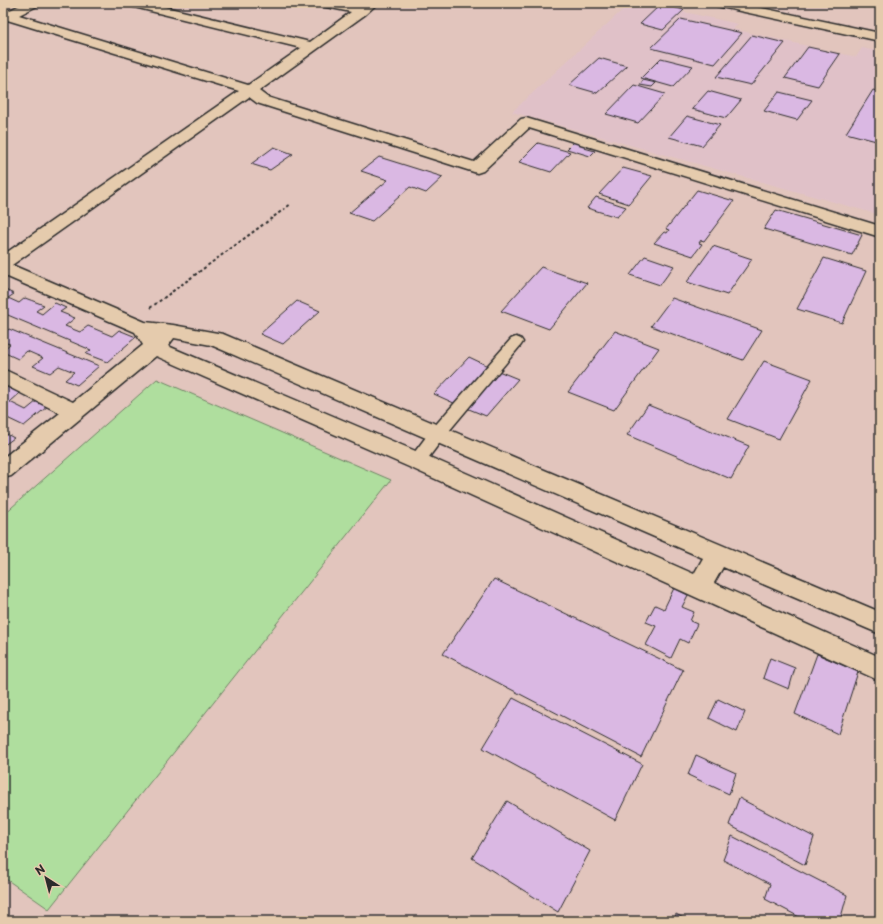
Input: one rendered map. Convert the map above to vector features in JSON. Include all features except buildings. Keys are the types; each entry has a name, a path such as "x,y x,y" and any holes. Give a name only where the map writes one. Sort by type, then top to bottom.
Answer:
{"street":[{"path":"33,3 8,16 249,90 262,100 477,168 526,122 880,232"},
{"path":"134,3 312,47"},
{"path":"325,3 367,7"},
{"path":"721,3 880,37"},
{"path":"3,263 367,7"},
{"path":"3,268 136,325 216,339 880,623"},
{"path":"136,325 154,347 417,461 880,669"},
{"path":"3,470 173,331"},
{"path":"3,376 63,406 75,410"},
{"path":"699,588 718,554"}],"lane":[{"path":"417,461 438,433 516,342"}],"path":[{"path":"136,325 291,204"}],"shaded area":[{"path":"630,3 644,3 738,24 733,29 856,57 862,48 880,52 880,215 512,112"}],"green space":[{"path":"157,379 391,480 49,909 3,877 3,515"}]}
